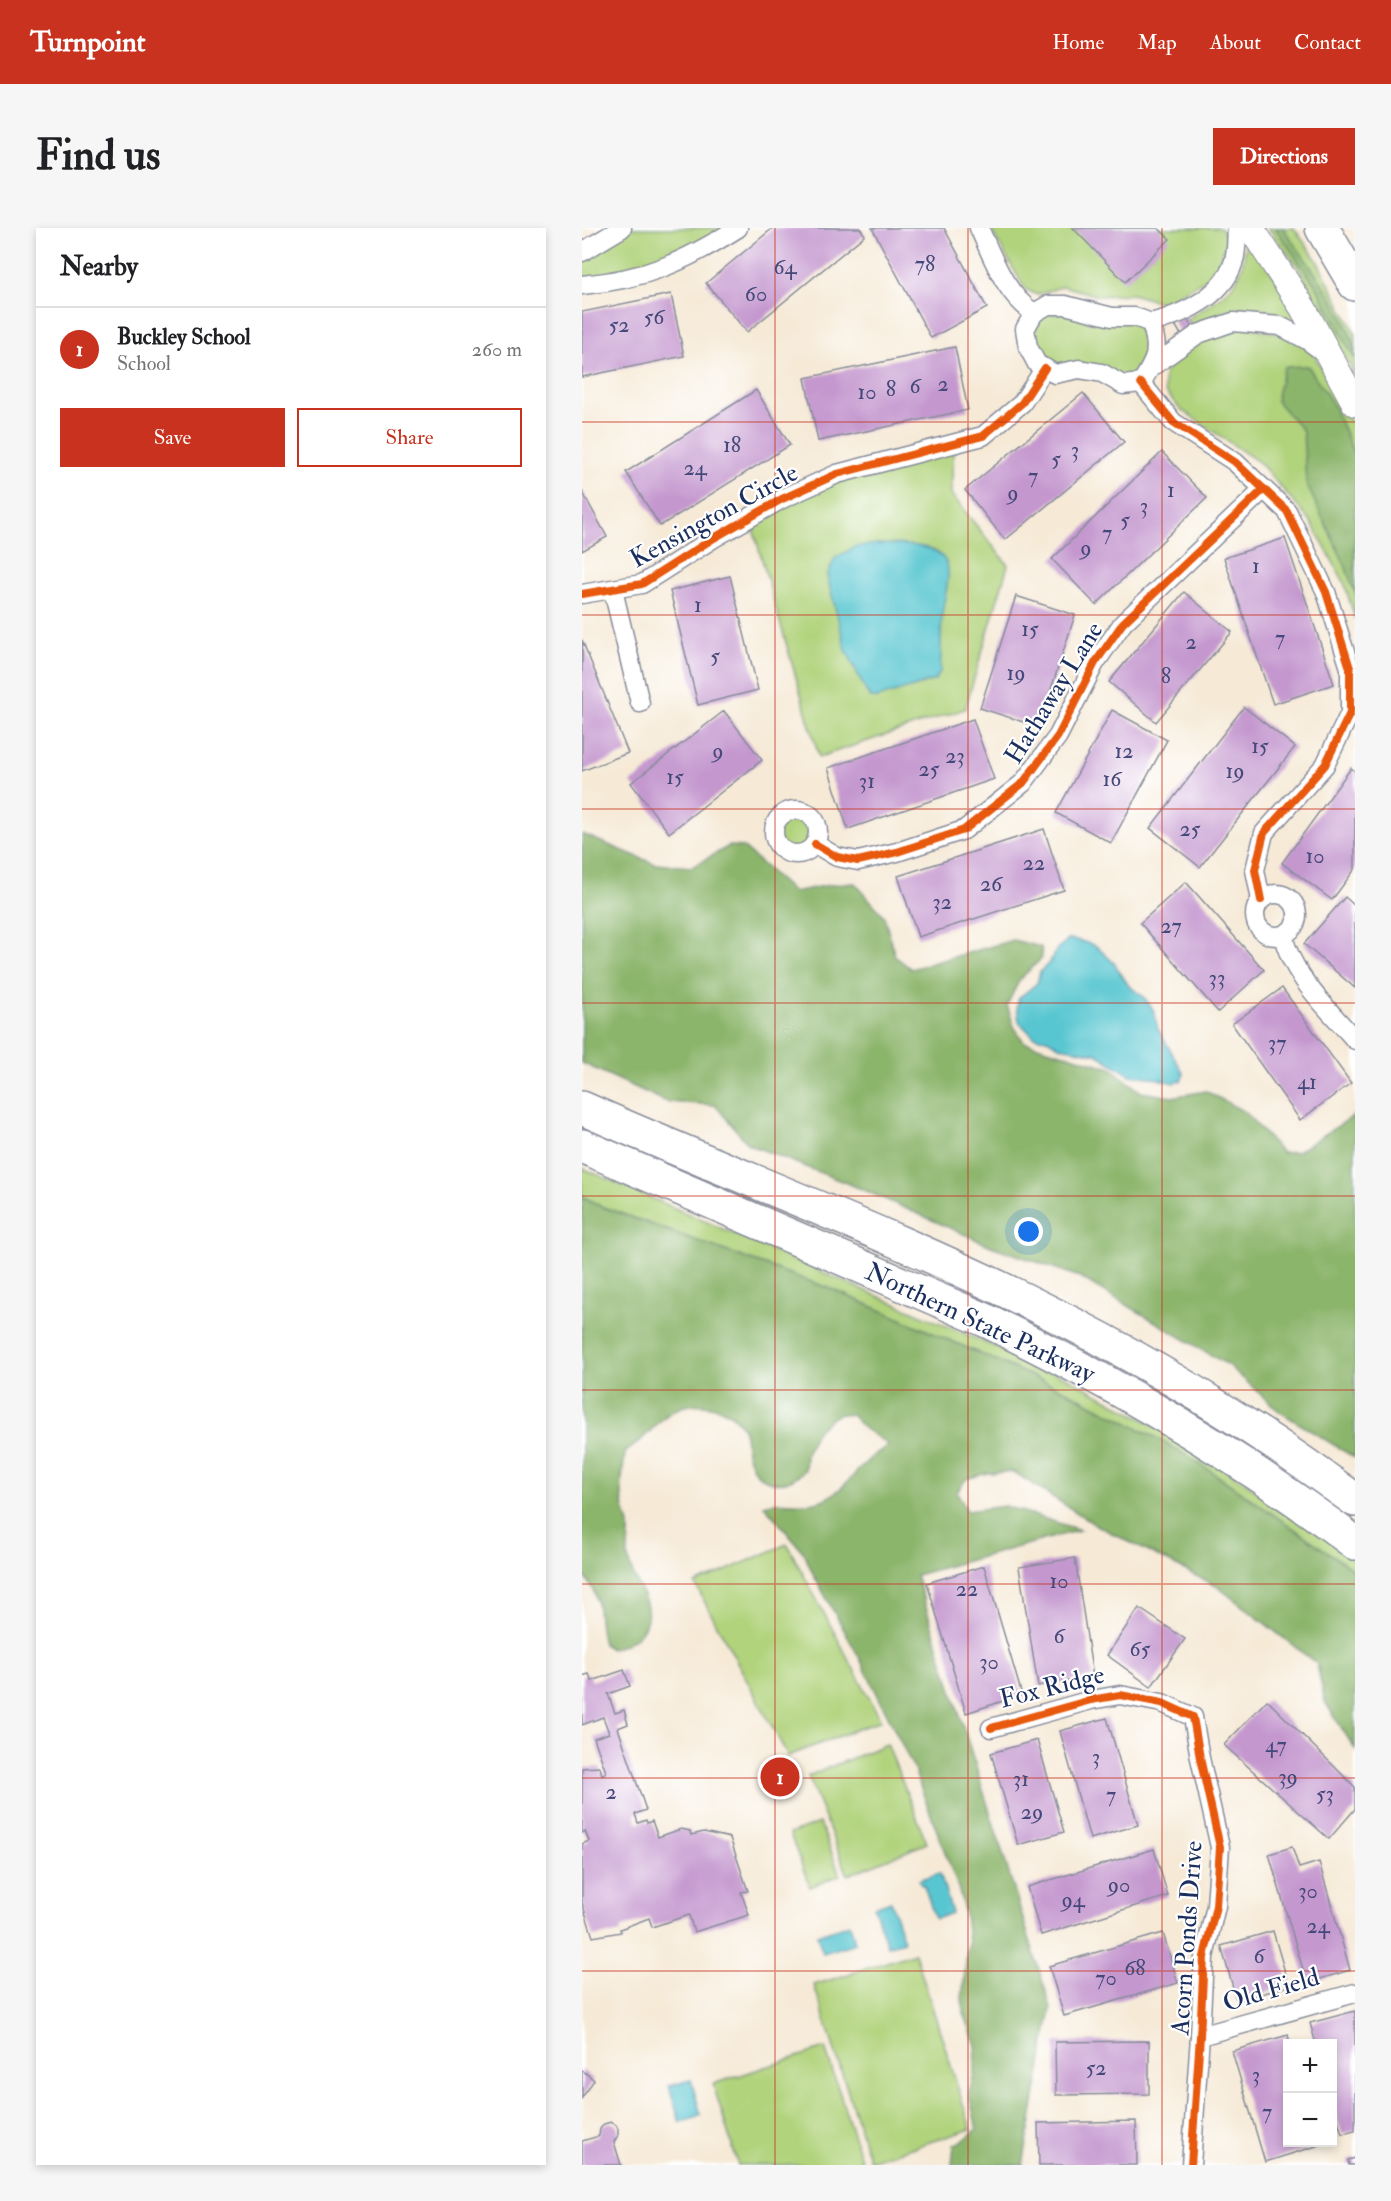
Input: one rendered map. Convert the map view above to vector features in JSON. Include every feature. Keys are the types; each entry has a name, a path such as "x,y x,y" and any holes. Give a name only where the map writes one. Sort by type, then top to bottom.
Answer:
{"highway":[{"path":"1322,228 1355,284"},
{"name":"Northern State Parkway","path":"582,1108 939,1261 1042,1309 1143,1363 1202,1398 1355,1500"},
{"name":"Northern State Parkway","path":"582,1146 985,1320 1041,1347 1188,1430 1284,1492 1355,1544"}],"main road":[{"path":"1251,228 1288,283 1355,403"}],"street":[{"path":"582,252 622,228"},
{"path":"582,285 607,283 658,271 706,248 738,228"},
{"path":"979,228 1006,284 1020,304 1034,313"},
{"path":"1141,383 1123,384 1102,373 1079,369 1055,374 1037,364 1028,347 1025,329 1034,313 1048,305 1065,305 1112,317 1135,316 1151,323 1178,315 1199,303 1224,282 1235,258 1237,228"},
{"path":"1141,383 1153,366 1198,334 1233,322 1280,326 1307,340 1332,359"},
{"path":"1151,323 1158,344 1153,366"},
{"name":"Kensington Circle","path":"582,594 642,584 714,538 782,499 837,474 983,436 1022,403 1044,368"},
{"path":"1141,383 1173,422 1236,462 1287,511 1326,592 1350,668 1350,712 1325,765 1264,833 1255,870 1260,900 1255,912 1258,926 1268,934 1283,935 1289,932 1297,919 1295,905 1286,896 1279,894 1266,896 1260,900"},
{"name":"Hathaway Lane","path":"815,844 837,857 858,861 897,852 964,830 1023,783 1058,736 1095,663 1123,623 1264,489"},
{"path":"613,590 640,703"},
{"path":"1283,935 1286,950 1296,970 1355,1040"},
{"name":"Fox Ridge","path":"991,1728 1091,1700 1120,1695 1162,1703 1193,1717"},
{"name":"Acorn Ponds Drive","path":"1191,2165 1204,1957 1216,1906 1220,1848 1193,1717"},
{"name":"Old Field","path":"1200,2036 1355,1993"}],"green space":[{"path":"622,228 738,228 706,248 582,285 582,252"},
{"path":"990,228 1221,228 1227,239 1216,274 1163,303 1132,294 1099,296 1063,286 1037,295 1025,289"},
{"path":"1244,228 1309,332 1279,315 1251,308 1237,308 1223,312 1192,327 1187,319 1225,293 1234,284 1244,262"},
{"path":"1268,228 1294,228 1316,259 1355,333 1355,375 1300,270"},
{"path":"1275,228 1283,228 1328,291 1347,327 1353,344 1355,360 1316,286"},
{"path":"1034,313 1135,317 1158,344 1141,383 1055,374 1028,347"},
{"path":"1244,326 1290,336 1312,351 1355,429 1355,619 1344,582 1311,522 1260,463 1180,409 1165,391 1164,375 1173,358 1200,340"},
{"path":"1308,366 1333,404 1355,456 1355,594 1345,565 1306,483 1303,431 1276,400 1284,367"},
{"path":"954,443 951,494 1008,565 965,709 819,757 750,518 782,499"},
{"path":"796,810 812,816 818,832 812,848 796,854 780,848 774,832 780,816"},
{"path":"582,834 655,864 692,867 729,846 743,847 793,892 855,883 884,916 895,956 911,969 1013,940 1041,947 1042,958 1020,979 1007,1005 1014,1027 1024,1042 1111,1068 1141,1092 1172,1097 1206,1091 1245,1112 1282,1153 1297,1152 1355,1115 1355,1458 1280,1412 1228,1365 1080,1277 991,1246 864,1190 748,1144 715,1105 667,1102 582,1063"},
{"path":"582,1168 1074,1381 1188,1444 1355,1557 1355,1571 1166,1443 1068,1392 834,1290 600,1206 582,1196"},
{"path":"582,1196 600,1206 834,1290 1068,1392 1166,1443 1355,1571 1355,1749 1325,1702 1317,1664 1218,1587 1096,1525 1014,1472 987,1473 966,1479 957,1492 967,1511 1005,1506 1080,1530 916,1575 1051,2008 1023,2165 952,2165 954,2145 977,2129 969,2094 975,2069 976,2045 964,2013 962,1999 968,1942 965,1914 958,1887 913,1767 859,1657 814,1576 804,1553 764,1505 809,1503 824,1499 840,1489 866,1462 889,1445 865,1429 851,1415 839,1414 816,1432 806,1454 805,1470 788,1481 772,1482 764,1479 752,1466 743,1428 727,1412 698,1405 679,1408 667,1415 625,1453 623,1472 622,1497 629,1525 628,1557 646,1603 647,1618 639,1635 634,1639 611,1649 603,1644 596,1599 589,1582 582,1573"},
{"path":"787,1544 881,1720 788,1756 695,1584"},
{"path":"887,1744 927,1843 848,1875 808,1776"},
{"path":"820,1823 840,1875 810,1887 790,1834"},
{"path":"915,1953 971,2129 870,2161 814,1985"},
{"path":"825,2048 863,2165 738,2165 713,2084"}],"water":[{"path":"877,544 910,545 932,550 941,556 946,564 948,579 942,615 940,672 935,680 871,698 846,650 827,576 835,558 855,547"},
{"path":"1069,939 1096,946 1114,963 1129,986 1143,996 1153,1009 1158,1029 1184,1074 1181,1081 1174,1083 1130,1075 1097,1054 1061,1047 1047,1039 1034,1037 1019,1022 1017,1006 1019,998 1037,983 1040,972 1058,948"},
{"path":"940,1873 952,1913 935,1919 924,1885 921,1885 919,1880"},
{"path":"891,1901 904,1941 887,1946 874,1907"},
{"path":"850,1924 855,1943 823,1953 817,1935"},
{"path":"691,2080 701,2115 680,2122 669,2086"}],"building":[{"path":"773,228 860,228 865,235 747,332 706,283"},
{"path":"872,228 944,228 987,308 931,338"},
{"path":"1073,228 1158,228 1170,239 1125,282"},
{"path":"671,294 684,356 582,377 582,312"},
{"path":"1185,315 1195,334 1184,340 1173,321"},
{"path":"955,347 968,410 818,441 805,378"},
{"path":"756,390 790,445 660,526 626,472"},
{"path":"1083,393 1124,442 1005,540 965,490"},
{"path":"1162,452 1207,498 1096,605 1052,559"},
{"path":"582,491 607,537 582,551"},
{"path":"1285,538 1334,684 1273,704 1224,558"},
{"path":"730,576 758,690 698,705 670,591"},
{"path":"1184,592 1232,632 1156,722 1109,682"},
{"path":"1016,596 1075,615 1039,727 980,708"},
{"path":"582,640 628,753 582,771"},
{"path":"1244,707 1295,747 1200,867 1150,828"},
{"path":"1112,710 1167,740 1111,843 1056,813"},
{"path":"724,711 762,760 669,833 631,783"},
{"path":"973,719 994,779 848,829 828,768"},
{"path":"1351,768 1355,771 1355,869 1332,900 1282,863"},
{"path":"1044,829 1064,890 918,937 898,876"},
{"path":"1186,882 1264,970 1218,1012 1140,923"},
{"path":"1345,897 1355,906 1355,988 1304,944"},
{"path":"1282,988 1351,1083 1300,1120 1232,1024"},
{"path":"1075,1558 1093,1677 1038,1686 1019,1567"},
{"path":"984,1566 1022,1695 966,1713 927,1583"},
{"path":"1139,1608 1185,1639 1151,1687 1107,1655"},
{"path":"624,1670 630,1686 608,1694 615,1713 624,1710 628,1724 618,1728 646,1810 635,1814 638,1823 646,1820 647,1823 652,1821 658,1837 681,1829 690,1831 691,1835 704,1832 730,1838 748,1891 741,1892 749,1915 694,1932 689,1915 652,1927 649,1918 620,1929 621,1932 593,1937 582,1903 582,1844 589,1841 585,1831 582,1833 582,1768 600,1767 602,1775 606,1772 594,1738 609,1733 603,1717 582,1725 582,1676 589,1674 592,1681"},
{"path":"1267,1700 1355,1787 1355,1809 1329,1839 1224,1745"},
{"path":"1107,1718 1138,1825 1090,1839 1060,1731"},
{"path":"1037,1740 1064,1832 1018,1845 991,1753"},
{"path":"1292,1847 1299,1868 1319,1862 1350,1970 1307,1983 1269,1854"},
{"path":"1154,1849 1168,1896 1041,1935 1027,1887"},
{"path":"1273,1931 1289,1986 1237,2001 1221,1946"},
{"path":"1163,1933 1178,1983 1064,2016 1049,1966"},
{"path":"1355,2011 1355,2131 1342,2134 1337,2118 1337,2039 1315,2039 1310,2023"},
{"path":"1288,2035 1289,2039 1283,2039 1283,2147 1314,2147 1265,2162 1232,2051"},
{"path":"1149,2041 1149,2094 1056,2095 1055,2042"},
{"path":"582,2070 594,2080 582,2098"},
{"path":"1136,2121 1137,2165 1039,2165 1038,2123"},
{"path":"611,2122 618,2129 614,2142 621,2165 582,2165 582,2141 599,2136 604,2124"},
{"path":"1355,2158 1355,2165 1349,2165 1348,2160"}],"cycle path":[{"path":"582,594 642,584 714,538 782,499 837,474 983,436 1022,403 1045,368"},
{"path":"1141,383 1173,422 1235,462 1287,511 1326,592 1350,668 1350,713 1325,765 1264,833 1255,870 1261,900"},
{"path":"815,844 837,857 858,861 897,852 964,830 1023,783 1058,736 1095,663 1123,623 1264,489"},
{"path":"991,1728 1091,1700 1120,1695 1162,1703 1193,1717 1220,1847 1216,1906 1204,1957 1191,2165"}],"place":[{"name":"Buckley School","path":"780,1777"}]}
